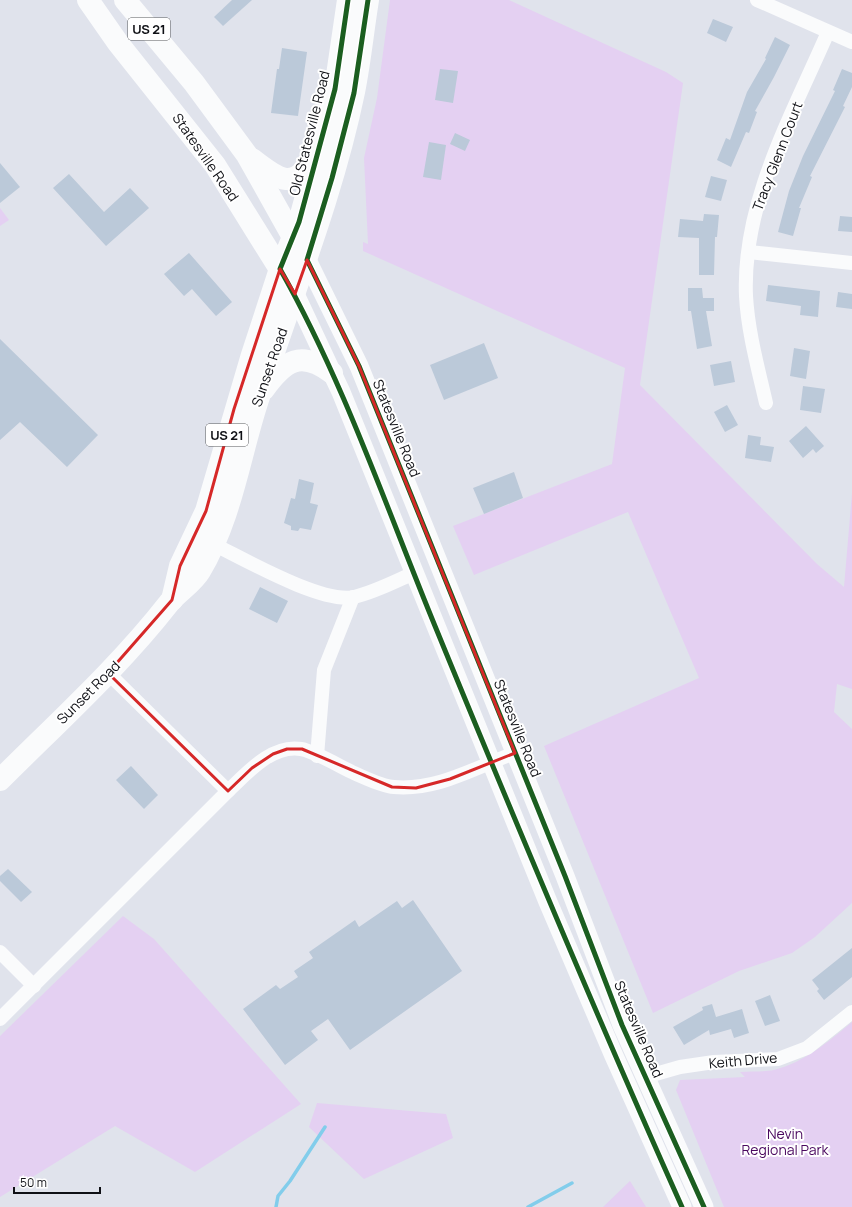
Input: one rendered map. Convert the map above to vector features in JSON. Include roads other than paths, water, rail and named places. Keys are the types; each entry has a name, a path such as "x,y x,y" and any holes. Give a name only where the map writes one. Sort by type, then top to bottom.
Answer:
{"main road":[{"name":"Statesville Road","path":"88,0 118,43 215,165 295,294 332,373 490,762 595,1012 682,1207"},
{"name":"Statesville Road","path":"125,0 194,83 247,155 307,260 359,366 566,876 622,1025 704,1207"},
{"name":"Old Statesville Road","path":"280,269 294,238 335,89 348,0"},
{"path":"307,260 332,178 354,93 368,0"},
{"path":"247,155 280,179 289,180 307,170 318,150"},
{"name":"Sunset Road","path":"0,780 139,641 172,600 199,573 224,518 259,396 307,260"},
{"name":"Sunset Road","path":"172,600 180,566 203,517 214,485 234,409 280,269"},
{"path":"259,396 273,376 294,361 314,361 332,373"}],"street":[{"path":"757,0 852,42"},
{"name":"Tracy Glenn Court","path":"766,403 746,296 749,252 754,213 761,189 828,32"},
{"path":"749,252 852,263"},
{"path":"213,544 309,590 339,598 353,597 373,591 414,573"},
{"path":"317,756 324,670 353,597"},
{"path":"108,672 228,791"},
{"path":"0,1019 228,791 252,768 273,754 287,749 302,749 367,779 392,787 416,788 450,779 515,753"},
{"path":"0,952 34,986"},
{"name":"Keith Drive","path":"645,1077 680,1067 707,1063 769,1060 790,1055 807,1048 852,1012"}],"waterway":[{"path":"276,1207 278,1196 290,1181 325,1127"},
{"path":"528,1207 572,1183"}],"park label":[{"name":"Nevin Regional Park","path":"785,1142"}]}
